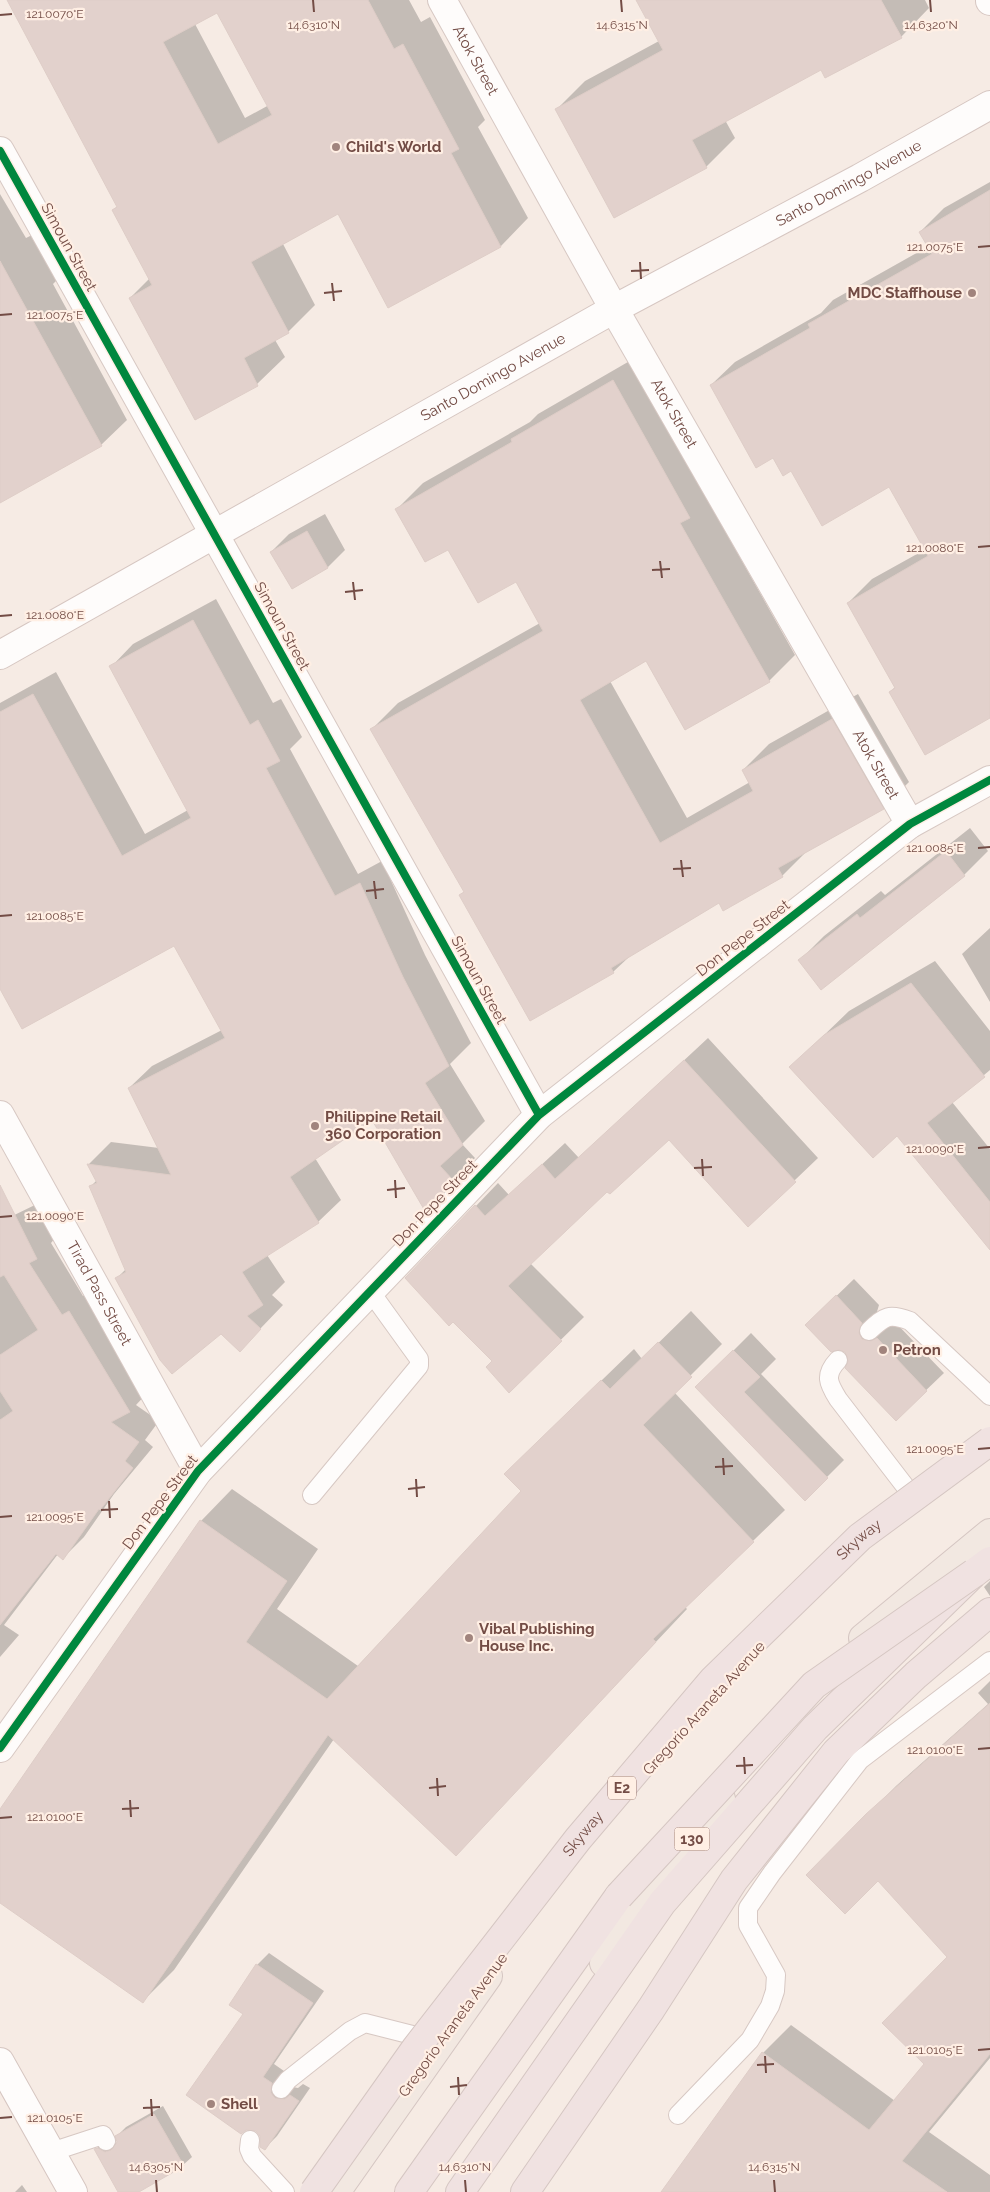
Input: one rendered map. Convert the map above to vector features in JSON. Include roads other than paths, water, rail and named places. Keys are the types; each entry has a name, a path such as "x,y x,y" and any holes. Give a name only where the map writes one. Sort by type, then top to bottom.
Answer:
{"highway":[{"name":"Skyway","path":"314,2192 416,2048 578,1839 713,1680 860,1538 990,1441"},
{"path":"410,2192 619,1896 814,1685 982,1567"},
{"path":"460,2192 662,1903 815,1728 982,1567"},
{"path":"525,2192 651,2009 734,1880 836,1752 916,1675 990,1612"}],"main road":[{"name":"Gregorio Araneta Avenue","path":"336,2192 439,2042 563,1873 676,1735 798,1602 911,1494 990,1431"},
{"name":"130","path":"448,2192 644,1904 742,1772 852,1647 990,1533"}],"street":[{"name":"Atok Street","path":"442,0 614,309 910,824"},
{"name":"Santo Domingo Avenue","path":"0,655 614,309 860,178 990,105"},
{"name":"Simoun Street","path":"0,151 539,1115"},
{"name":"Don Pepe Street","path":"0,1748 198,1471 539,1115 910,824 990,780"},
{"name":"Tirad Pass Street","path":"0,1115 198,1471"},
{"path":"0,2062 73,2192"}],"lane":[{"path":"312,1495 419,1366 419,1359 370,1291"},
{"path":"869,1331 884,1317 897,1316 910,1321 990,1396"},
{"path":"838,1360 830,1368 828,1383 838,1399 911,1494"},
{"path":"678,2115 750,2040 770,2006 775,1991 776,1975 748,1925 748,1908 772,1873 860,1760 990,1661"},
{"path":"281,2089 288,2080 350,2031 365,2023 439,2042"},
{"path":"51,2152 103,2136 106,2141"},
{"path":"250,2140 249,2149 252,2156 285,2192"}],"place":[{"name":"Child's World","path":"336,147"},
{"name":"MDC Staffhouse","path":"972,293"},
{"name":"Philippine Retail 360 Corporation","path":"315,1126"},
{"name":"Petron","path":"883,1350"},
{"name":"Vibal Publishing House Inc.","path":"469,1638"},
{"name":"Shell","path":"211,2104"}]}
